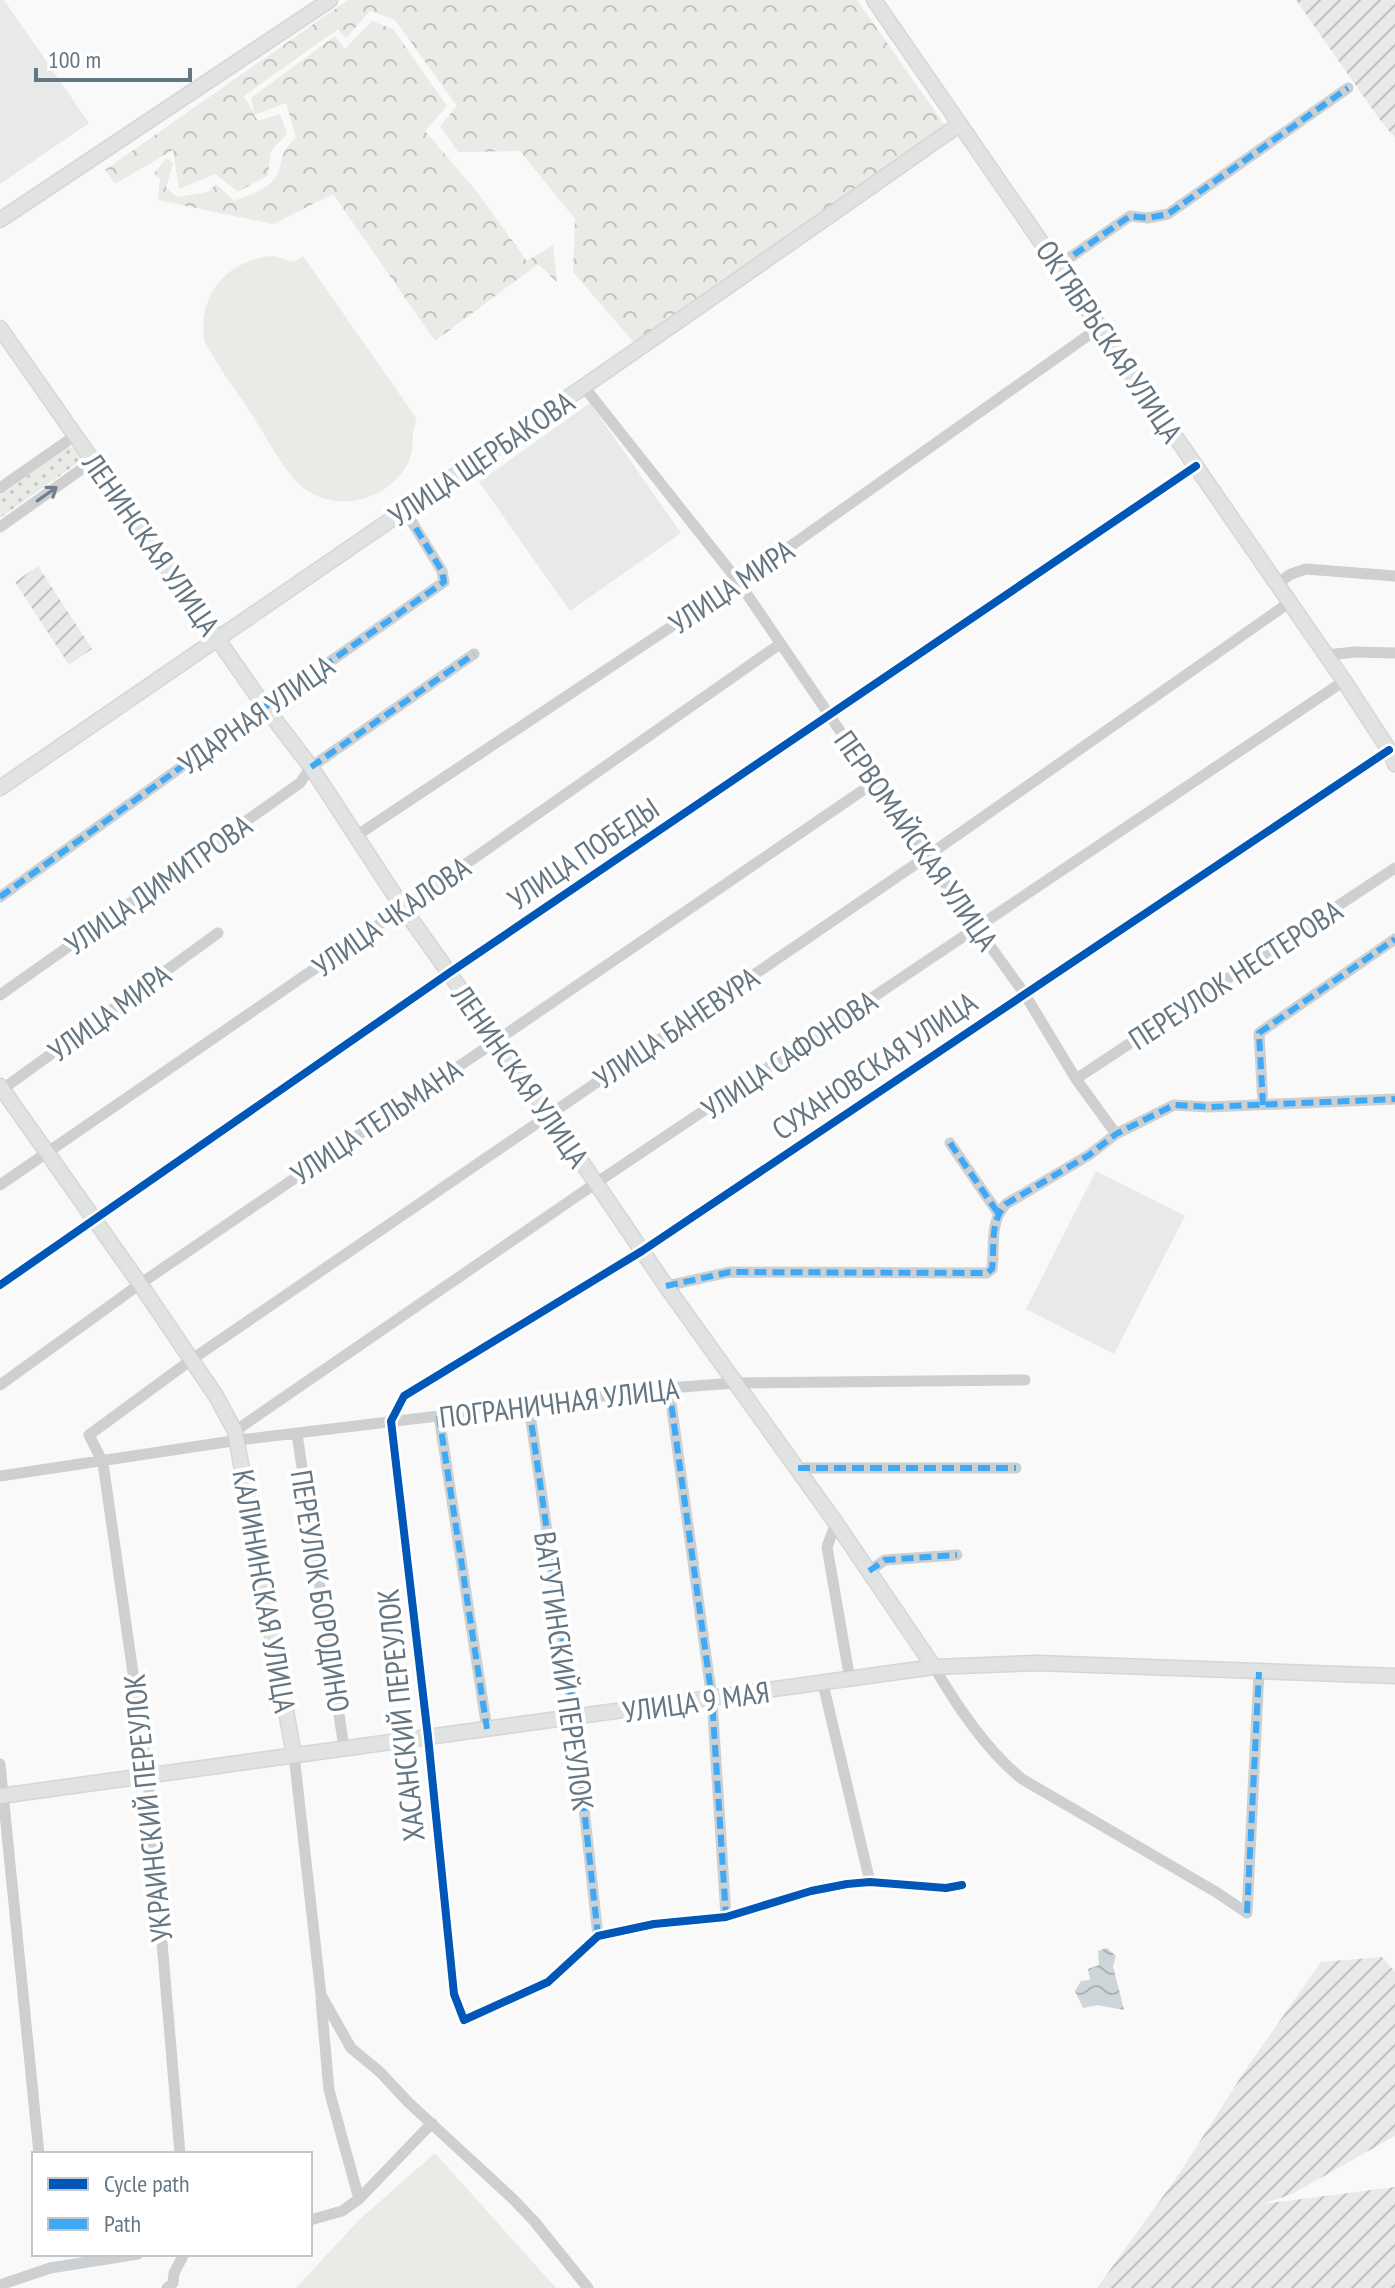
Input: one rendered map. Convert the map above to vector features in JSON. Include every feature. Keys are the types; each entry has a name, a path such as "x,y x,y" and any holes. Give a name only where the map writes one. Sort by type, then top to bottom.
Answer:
{"main road":[{"path":"0,220 330,0"},
{"name":"ОКТЯБРЬСКАЯ УЛИЦА","path":"874,0 1290,602 1393,758"},
{"name":"УЛИЦА ЩЕРБАКОВА","path":"0,788 585,388 960,124"},
{"name":"ЛЕНИНСКАЯ УЛИЦА","path":"0,328 265,707 311,767 403,908 666,1286 798,1468 934,1667"},
{"name":"КАЛИНИНСКАЯ УЛИЦА","path":"1,1089 140,1284 216,1396 237,1436 294,1755"},
{"name":"УЛИЦА 9 МАЯ","path":"2,1796 934,1667 1038,1663 1395,1676"}],"street":[{"path":"1059,265 1130,216 1148,218 1168,214 1348,88"},
{"name":"УЛИЦА МИРА","path":"356,836 738,581 1100,327"},
{"name":"ПЕРВОМАЙСКАЯ УЛИЦА","path":"585,388 738,581 926,857 979,927 1024,993 1076,1079 1116,1134"},
{"path":"0,488 76,435"},
{"path":"0,527 93,461"},
{"name":"УЛИЦА ПОБЕДЫ","path":"0,1285 449,973 1196,466"},
{"name":"УДАРНАЯ УЛИЦА","path":"0,897 444,582 442,571 404,509"},
{"path":"1277,584 1291,574 1306,569 1395,576"},
{"name":"УЛИЦА БАНЕВУРА","path":"103,1463 89,1435 191,1360 926,857 1290,602"},
{"name":"УЛИЦА ЧКАЛОВА","path":"0,1185 780,644"},
{"path":"1325,655 1395,653"},
{"name":"УЛИЦА ДИМИТРОВА","path":"0,995 300,783 311,767 474,654"},
{"name":"УЛИЦА САФОНОВА","path":"237,1436 596,1183 1344,681"},
{"name":"СУХАНОВСКАЯ УЛИЦА","path":"391,1421 404,1396 642,1251 1024,993 1393,758"},
{"name":"УЛИЦА ТЕЛЬМАНА","path":"0,1385 140,1284 875,782"},
{"name":"ПЕРЕУЛОК НЕСТЕРОВА","path":"1076,1079 1395,868"},
{"name":"УЛИЦА МИРА","path":"1,1089 218,933"},
{"path":"1263,1105 1259,1033 1395,939"},
{"path":"666,1286 730,1272 987,1273 992,1269 992,1236 998,1213 1006,1204 1089,1155 1116,1134 1174,1105 1209,1107 1395,1099"},
{"path":"950,1143 998,1213"},
{"name":"ПОГРАНИЧНАЯ УЛИЦА","path":"0,1476 103,1463 237,1436 297,1434 669,1388 735,1383 1025,1380"},
{"path":"669,1388 712,1699 726,1917"},
{"name":"ВАТУТИНСКИЙ ПЕРЕУЛОК","path":"529,1407 574,1717 598,1936"},
{"path":"439,1416 487,1729"},
{"name":"ХАСАНСКИЙ ПЕРЕУЛОК","path":"391,1421 454,1994 464,2020 548,1982 598,1936"},
{"name":"ПЕРЕУЛОК БОРОДИНО","path":"297,1434 344,1748"},
{"name":"УКРАИНСКИЙ ПЕРЕУЛОК","path":"103,1463 148,1778 180,2152"},
{"path":"798,1468 1016,1468"},
{"path":"836,1523 827,1547 850,1680"},
{"path":"869,1571 885,1560 957,1555"},
{"path":"934,1667 973,1725 1015,1773 1247,1913 1259,1672"},
{"path":"823,1684 870,1882"},
{"name":"КАЛИНИНСКАЯ УЛИЦА","path":"294,1755 321,1995 351,2048 380,2072 534,2221 588,2288"},
{"path":"0,1764 39,2152"},
{"path":"598,1936 654,1924 726,1917 811,1891 870,1882 946,1888 962,1885"},
{"path":"321,1995 329,2090 359,2199"},
{"path":"312,2219 342,2211 359,2199 432,2123"},
{"path":"49,2256 50,2268"},
{"path":"0,2285 50,2268 125,2256"},
{"path":"173,2286 174,2273 183,2256"}],"shaded area":[{"path":"0,0 4,0 89,123 0,184"},
{"path":"1296,0 1395,0 1395,138 1380,120"},
{"path":"590,403 681,533 570,611 479,482"},
{"path":"38,566 92,649 69,665 15,582"},
{"path":"1096,1171 1185,1216 1114,1354 1026,1309"},
{"path":"1382,1957 1395,1972 1395,2136 1292,2194 1263,2204 1395,2187 1395,2288 1097,2288 1179,2174 1246,2069 1321,1962"}],"green space":[{"path":"348,0 857,0 949,131 637,346 573,272 575,219 520,151 458,152 440,126 457,106 395,20 370,11 346,38 338,29 244,96 254,113 251,98 335,36 345,49 372,21 393,29 447,106 425,131 474,188 527,261 553,245 557,282 538,264 435,341 333,194 273,224 158,200 160,179 154,174 166,158 173,163 166,188 177,197 208,192 216,184 234,201 266,186 275,178 285,150 296,138 286,103 254,115 258,121 280,114 287,134 271,151 268,175 238,192 215,174 179,189 173,150 115,184 105,170"},
{"path":"273,256 294,262 303,256 417,419 412,452 406,467 389,486 376,494 362,499 334,501 306,490 277,456 204,340 206,308 219,282 242,264"},
{"path":"69,447 81,454 79,462 0,518 0,495"},
{"path":"435,2153 556,2288 296,2288 359,2220"}],"water":[{"path":"1107,1948 1116,1956 1113,1966 1124,2010 1097,2005 1083,2008 1075,1991 1081,1981 1090,1980 1088,1969 1099,1965 1098,1951"}],"marked path":[{"path":"1059,265 1130,216 1148,218 1168,214 1348,88"},
{"path":"0,897 444,582 442,571 404,509"},
{"path":"311,767 474,654"},
{"path":"1263,1105 1259,1033 1395,939"},
{"path":"666,1286 730,1272 987,1273 992,1269 997,1219 1006,1204 1089,1155 1116,1134 1174,1105 1209,1107 1395,1099"},
{"path":"950,1143 998,1213"},
{"path":"669,1388 712,1699 726,1917"},
{"path":"529,1407 574,1717 598,1936"},
{"path":"439,1416 487,1729"},
{"path":"798,1468 1016,1468"},
{"path":"869,1571 885,1560 957,1555"},
{"path":"1247,1913 1259,1672"}],"cycle path":[{"path":"0,1285 449,973 1196,466"},
{"path":"962,1885 946,1888 870,1882 847,1884 811,1891 726,1917 654,1924 598,1936 548,1982 464,2020 454,1994 391,1421 404,1396 642,1251 1389,750"}]}
